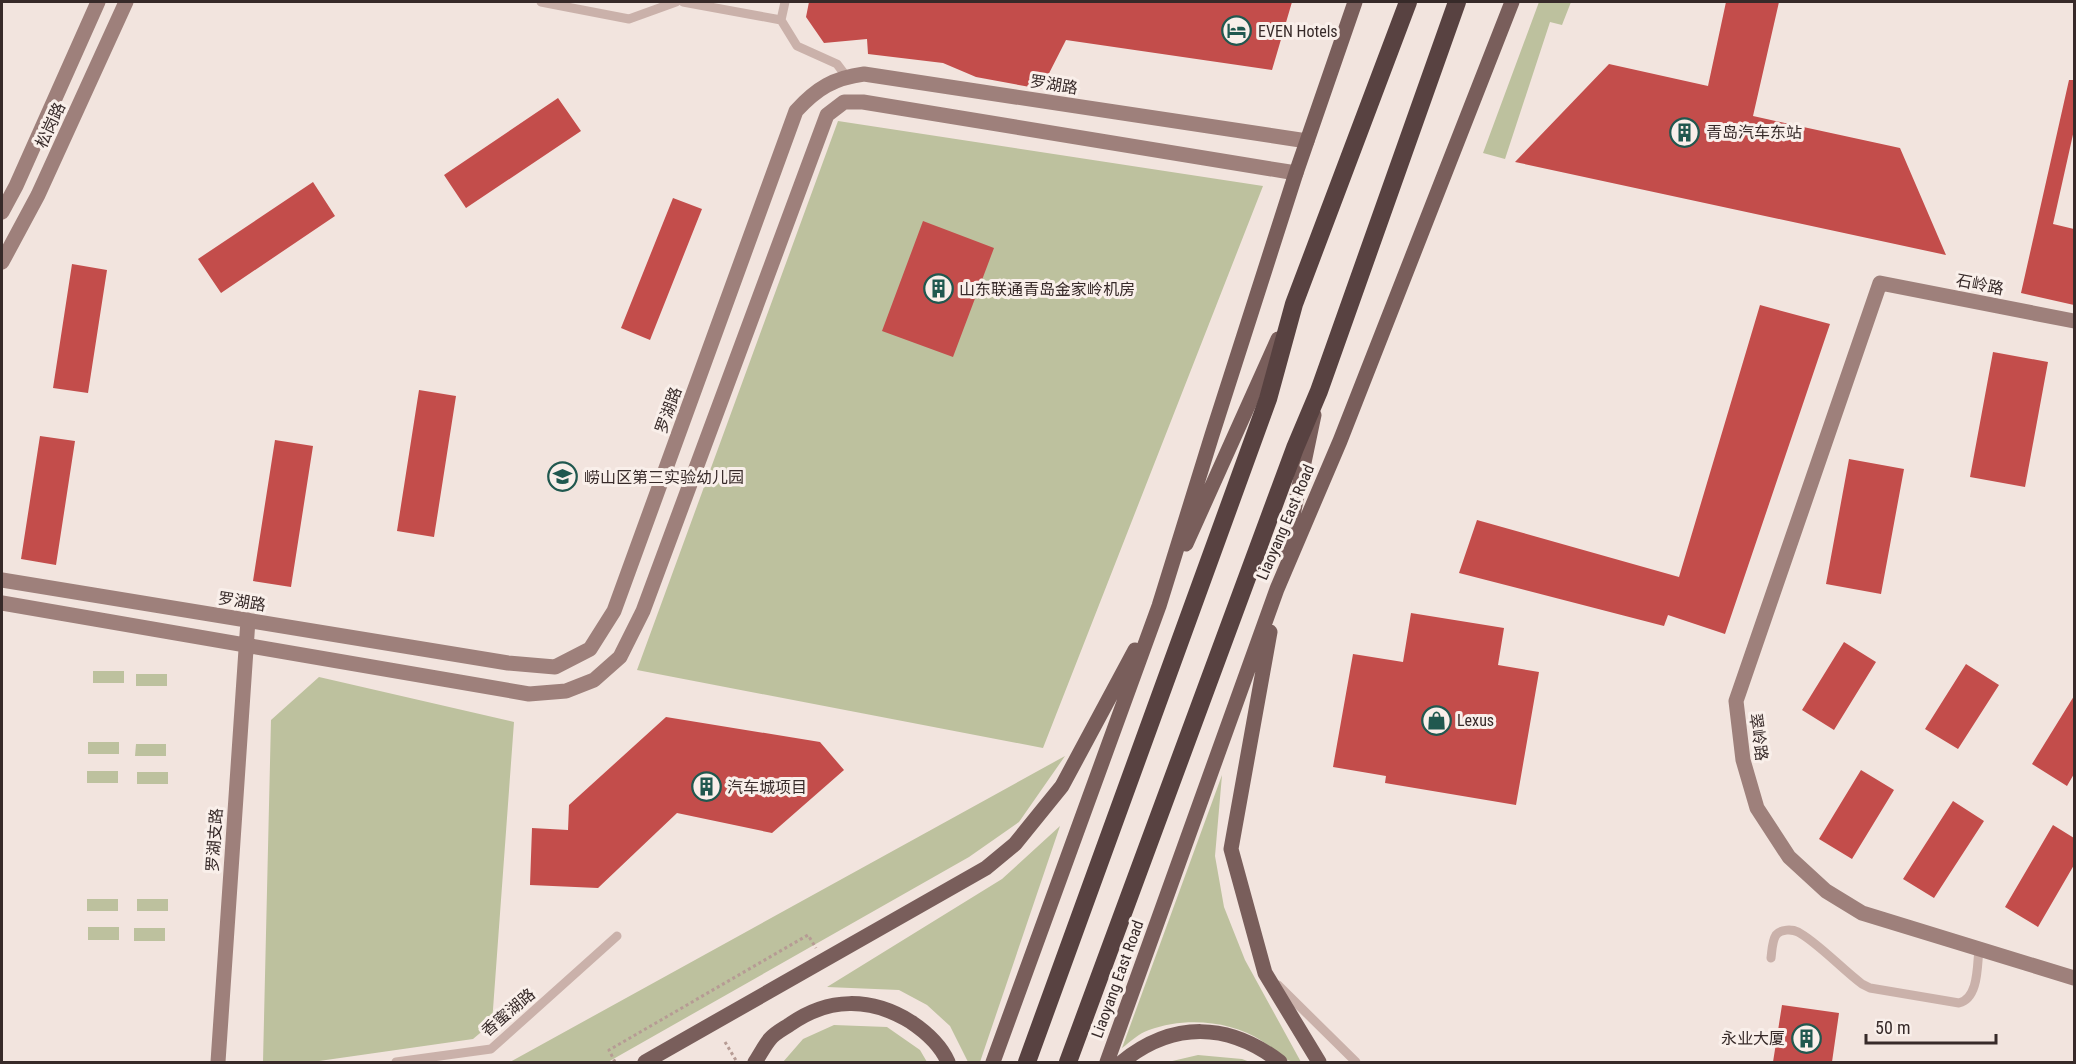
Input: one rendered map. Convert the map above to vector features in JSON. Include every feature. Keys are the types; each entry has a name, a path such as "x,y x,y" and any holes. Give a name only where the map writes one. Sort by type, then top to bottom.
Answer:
{"highway":[{"path":"1027,1062 1268,399 1294,304 1408,2"},
{"name":"Liaoyang East Road","path":"1068,1062 1279,492 1319,392 1457,2"}],"main road":[{"path":"993,1062 1159,606 1296,173 1355,2"},
{"name":"Liaoyang East Road","path":"1107,1062 1277,589 1340,441 1512,2"},
{"path":"645,1062 986,868 1015,844 1062,786 1159,606 1294,304"},
{"path":"1319,392 1277,589 1231,849 1266,973 1319,1062"},
{"path":"755,1062 771,1038 799,1017 835,1004 867,1004 895,1012 923,1030 948,1062"},
{"path":"1122,1062 1137,1050 1161,1038 1191,1031 1222,1033 1258,1047 1280,1062"}],"street":[{"name":"松岗路","path":"2,212 16,186 98,2"},
{"name":"松岗路","path":"2,262 38,195 126,2"},
{"name":"罗湖路","path":"2,580 508,663 555,667 590,649 614,611 796,111 811,94 846,76 864,74 1307,141"},
{"path":"2,603 529,694 566,691 594,680 620,657 643,611 827,114 844,102 863,102 1296,173"},
{"name":"石岭路","path":"1880,283 2074,321"},
{"name":"翠岭路","path":"1880,283 1736,701 1743,760 1757,808 1789,857 1826,891 1862,913 2074,978"},
{"name":"罗湖支路","path":"218,1062 248,620"}],"lane":[{"path":"541,2 628,19 676,2"},
{"path":"683,2 781,20"},
{"path":"785,2 781,20 797,46 837,64 846,76"},
{"path":"1771,958 1776,934 1780,931 1791,930 1804,936 1862,984 1870,988 1959,1003 1970,997 1974,987 1979,949"},
{"name":"香蜜湖路","path":"396,1062 491,1049 617,936"},
{"path":"1266,973 1356,1062"}],"path":[{"path":"615,1062 609,1050 808,935 824,960"},
{"path":"725,1042 737,1062"}],"green space":[{"path":"1539,2 1571,2 1562,25 1550,22 1505,159 1483,153"},
{"path":"838,121 1263,186 1043,748 637,670"},
{"path":"93,671 124,671 124,683 93,683"},
{"path":"136,674 167,674 167,686 136,686"},
{"path":"319,677 514,722 492,1023 473,1039 312,1062 263,1062 271,720"},
{"path":"88,742 119,742 119,754 88,754"},
{"path":"136,744 166,744 166,756 135,756"},
{"path":"1065,756 1019,822 969,857 608,1062 510,1062"},
{"path":"87,771 118,771 118,783 87,783"},
{"path":"137,772 168,772 168,784 137,784"},
{"path":"1222,775 1215,856 1224,907 1245,960 1301,1062 1283,1058 1249,1034 1207,1023 1177,1023 1149,1030 1122,1048"},
{"path":"1060,826 980,1062 968,1062 950,1026 927,1005 899,990 827,987 1002,879"},
{"path":"87,899 118,899 118,911 87,911"},
{"path":"137,899 168,899 168,911 137,911"},
{"path":"88,927 119,927 119,940 88,940"},
{"path":"134,928 165,928 165,941 134,941"},
{"path":"834,1025 887,1027 920,1050 927,1062 783,1062 803,1039"},
{"path":"1198,1055 1242,1059 1250,1062 1168,1062"}],"building":[{"path":"809,2 1292,2 1272,70 1066,40 1041,89 976,77 943,63 868,54 867,39 824,43 806,17"},
{"name":"青岛汽车东站","path":"1726,2 1779,2 1753,116 1900,148 1946,255 1515,162 1609,64 1708,86"},
{"path":"2069,80 2074,80 2074,130 2053,224 2074,229 2074,305 2021,293"},
{"path":"558,98 581,131 466,208 444,175"},
{"path":"313,182 335,216 221,293 198,259"},
{"path":"673,198 702,209 650,340 621,328"},
{"name":"山东联通青岛金家岭机房","path":"923,221 994,248 953,357 882,331"},
{"path":"72,264 107,270 88,393 53,388"},
{"path":"1760,305 1830,324 1725,634 1668,615 1664,626 1459,573 1477,520 1679,577"},
{"path":"1993,352 2048,362 2025,487 1970,477"},
{"path":"419,390 456,396 434,537 397,531"},
{"path":"40,436 75,441 56,565 21,559"},
{"path":"275,440 313,446 291,587 253,581"},
{"path":"1849,459 1904,469 1881,594 1826,584"},
{"name":"Lexus","path":"1411,613 1504,628 1498,665 1539,672 1516,805 1385,783 1386,776 1333,767 1353,654 1403,662"},
{"path":"1844,642 1876,662 1834,730 1802,710"},
{"path":"1966,664 1999,685 1958,749 1925,729"},
{"path":"2074,696 2074,774 2067,786 2032,764"},
{"name":"汽车城项目","path":"666,717 820,742 844,770 772,833 677,813 598,888 530,885 532,828 568,830 569,805"},
{"path":"1861,770 1894,790 1852,859 1819,839"},
{"path":"1953,801 1984,821 1934,898 1903,879"},
{"path":"2053,825 2074,838 2074,865 2038,927 2005,907"},
{"name":"永业大厦","path":"1782,1005 1839,1013 1832,1062 1773,1062"}],"place":[{"name":"EVEN Hotels","path":"1237,31"},
{"name":"青岛汽车东站","path":"1685,132"},
{"name":"山东联通青岛金家岭机房","path":"938,289"},
{"name":"崂山区第三实验幼儿园","path":"563,477"},
{"name":"Lexus","path":"1436,720"},
{"name":"汽车城项目","path":"706,787"},
{"name":"永业大厦","path":"1806,1038"}]}
